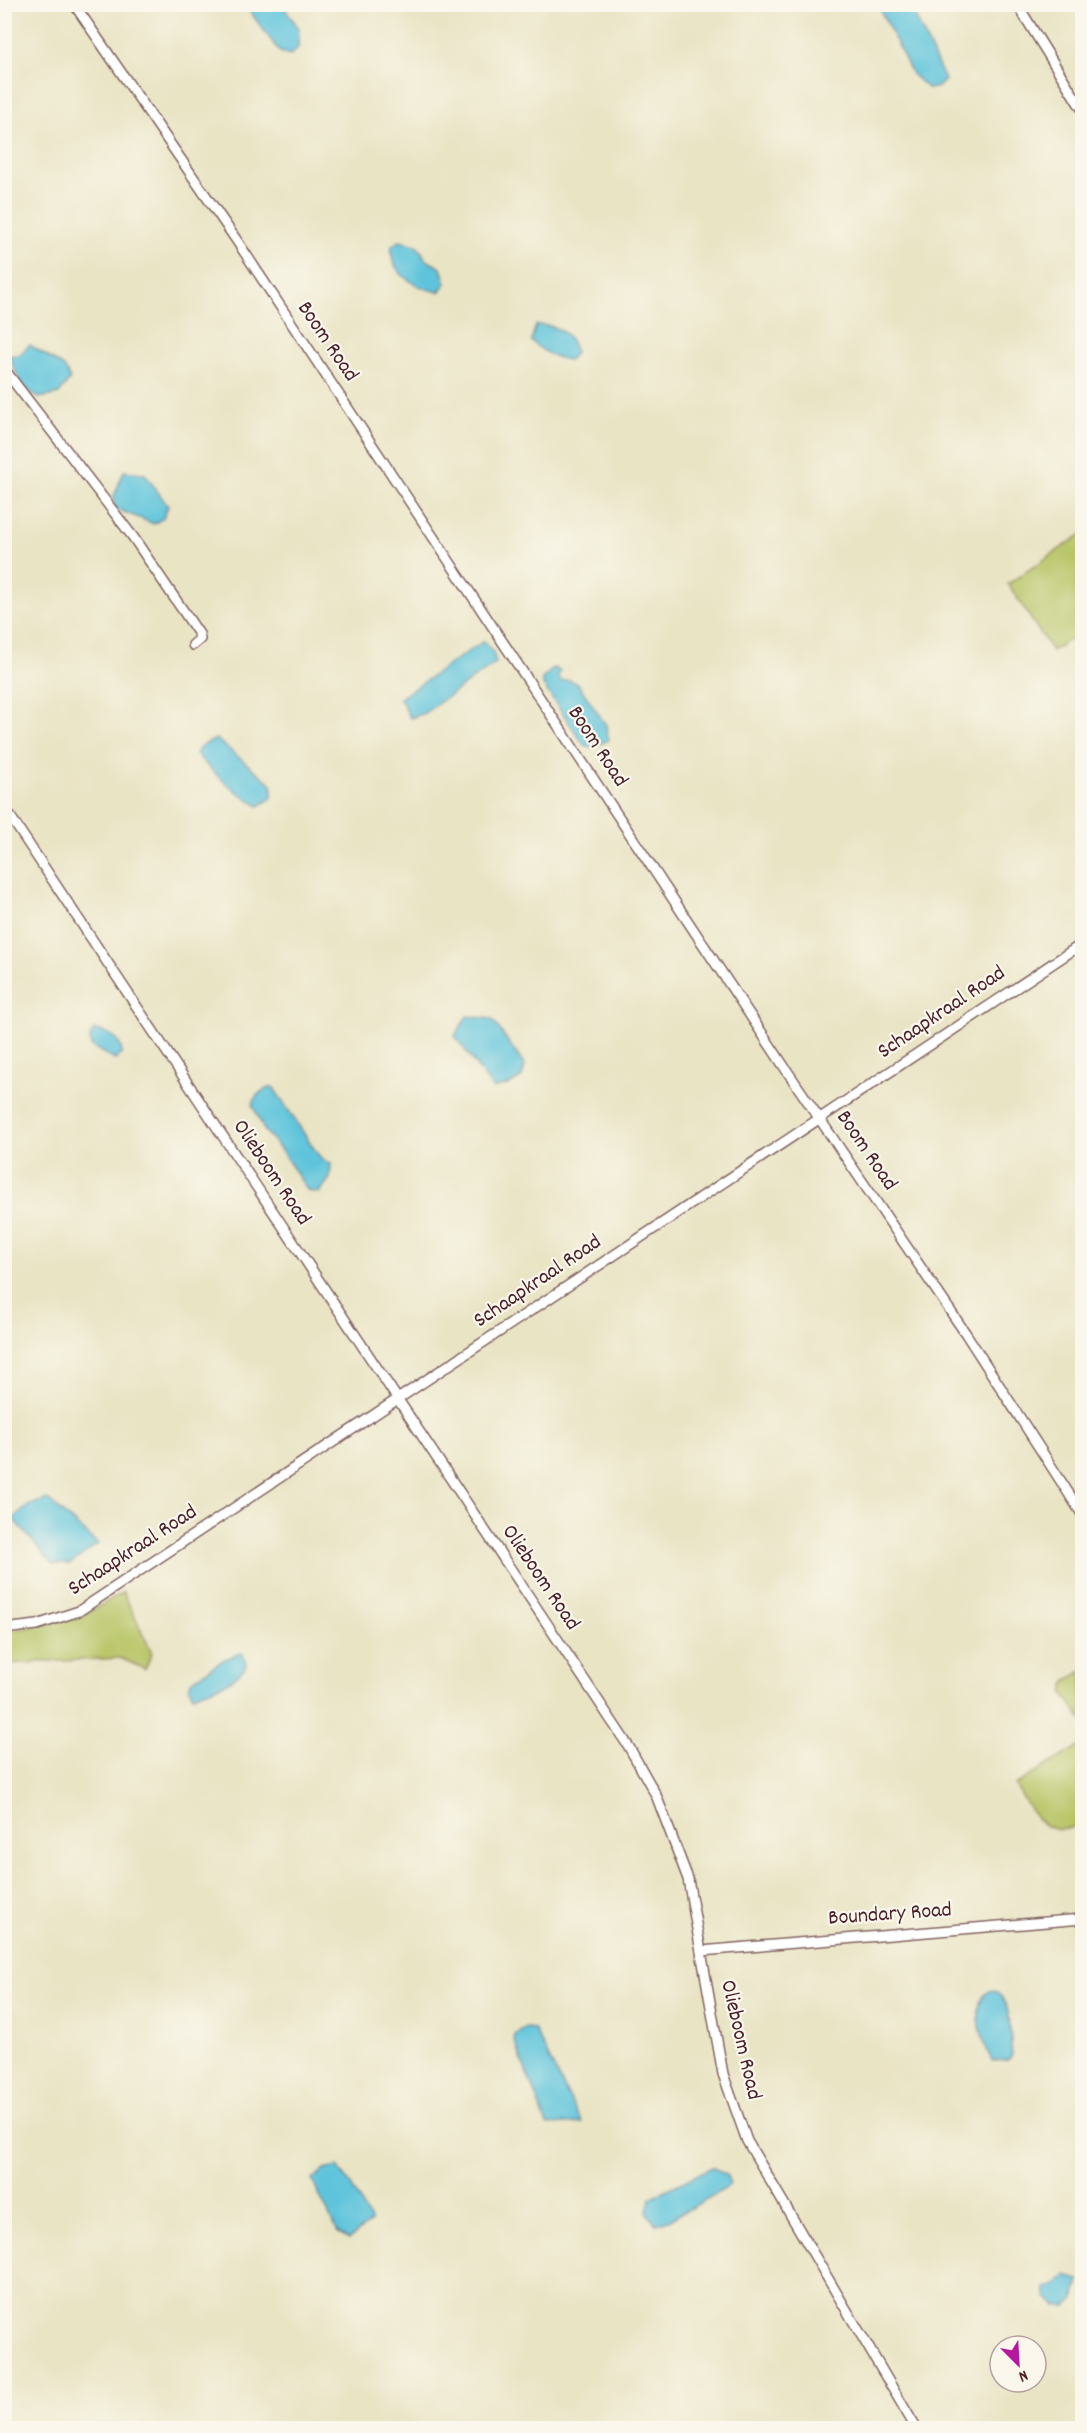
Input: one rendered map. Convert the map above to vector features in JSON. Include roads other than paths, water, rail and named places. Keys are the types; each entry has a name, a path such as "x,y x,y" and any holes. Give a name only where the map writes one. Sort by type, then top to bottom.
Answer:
{"street":[{"name":"Boom Road","path":"74,4 243,251 966,1334 1083,1514"},
{"path":"1017,4 1083,109"},
{"path":"4,369 132,537 199,634 200,639 193,645"},
{"name":"Olieboom Road","path":"4,807 629,1747 656,1795 688,1879 723,2074 747,2141 916,2428"},
{"name":"Schaapkraal Road","path":"4,1629 37,1625 79,1611 1083,944"},
{"name":"Boundary Road","path":"701,1951 1083,1919"}],"water":[{"path":"245,5 282,5 299,28 298,48 290,55 280,52"},
{"path":"878,5 910,5 945,80 938,87 928,89 912,74"},
{"path":"399,241 415,246 425,259 441,268 446,283 439,292 413,283 399,271 394,264 392,246"},
{"path":"536,325 550,326 567,335 574,346 575,353 569,360 548,354 531,341"},
{"path":"30,345 64,367 70,379 59,394 39,398 22,386 9,356 19,355"},
{"path":"124,471 145,474 168,506 163,518 154,524 116,509 113,499"},
{"path":"484,641 493,652 496,663 424,713 410,718 400,698"},
{"path":"554,668 560,671 558,676 561,681 570,680 578,684 606,725 609,740 591,748 584,745 543,685 542,679"},
{"path":"216,739 272,784 272,798 259,806 210,769 196,754 201,746"},
{"path":"467,1016 492,1019 525,1066 522,1077 511,1084 493,1089 455,1036"},
{"path":"94,1030 109,1034 119,1043 122,1053 115,1060 91,1046 90,1037"},
{"path":"273,1087 321,1159 331,1164 330,1178 319,1193 308,1191 281,1150 264,1130 252,1104 260,1092"},
{"path":"47,1499 98,1544 70,1564 53,1564 13,1519 28,1506"},
{"path":"241,1653 247,1663 243,1670 223,1684 193,1695 189,1688 191,1681 225,1659"},
{"path":"993,1990 1004,2002 1009,2019 1012,2055 1008,2060 992,2061 979,2022 981,2002 985,1995"},
{"path":"526,2028 534,2029 582,2123 547,2125 514,2040 515,2035"},
{"path":"338,2167 371,2222 349,2239 338,2233 312,2180 324,2170"},
{"path":"712,2167 727,2176 730,2184 671,2219 656,2224 647,2213 650,2198"},
{"path":"1067,2275 1079,2281 1074,2300 1066,2307 1056,2306 1047,2297 1045,2288 1054,2286"}]}
